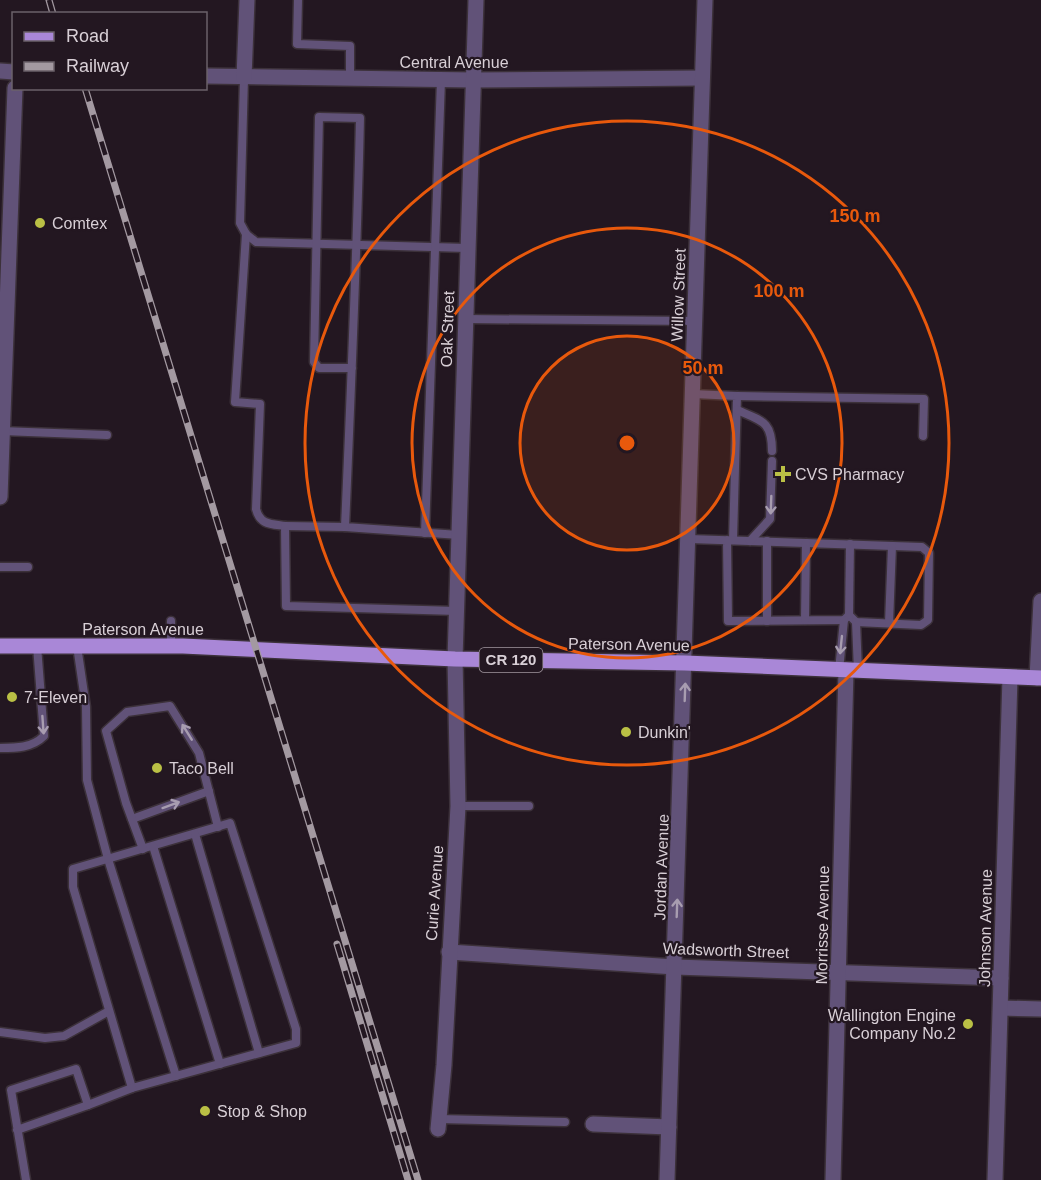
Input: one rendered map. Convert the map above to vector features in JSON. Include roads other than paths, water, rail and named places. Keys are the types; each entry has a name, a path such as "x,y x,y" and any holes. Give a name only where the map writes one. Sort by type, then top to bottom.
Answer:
{"main road":[{"name":"Paterson Avenue","path":"0,645 171,646 455,658 686,663 1039,678"}],"street":[{"path":"244,78 247,0"},
{"name":"Oak Street","path":"455,658 476,0"},
{"name":"Willow Street","path":"686,663 705,0"},
{"name":"Central Avenue","path":"207,76 441,80 702,78"},
{"path":"0,496 15,90"},
{"path":"1039,678 1041,602"},
{"name":"Curie Avenue","path":"438,1124 444,1065 458,806 455,658"},
{"name":"Jordan Avenue","path":"667,1180 686,663"},
{"name":"Morrisse Avenue","path":"833,1180 847,670"},
{"name":"Johnson Avenue","path":"995,1180 1010,677"},
{"name":"Wadsworth Street","path":"449,952 675,967 1001,978"},
{"path":"1001,1008 1041,1009"},
{"path":"593,1124 669,1127"}],"lane":[{"path":"298,0 297,44 350,46 350,79"},
{"path":"244,78 240,223 246,234 256,242 467,248"},
{"path":"425,533 441,80"},
{"path":"345,527 352,368 357,245 360,118 319,117 314,362 319,368 352,368"},
{"path":"246,234 235,402 260,404 256,509 258,517 264,523 285,526 345,527 459,535"},
{"path":"465,319 695,321"},
{"path":"693,394 924,399 923,436"},
{"path":"689,539 730,540 767,542 850,544 922,547 929,553 928,620 921,625 856,622 846,617 728,621 730,540 737,396"},
{"path":"737,410 763,421 769,428 772,456 770,519 750,541"},
{"path":"2,431 107,435"},
{"path":"285,526 286,606 457,611"},
{"path":"767,542 767,621"},
{"path":"805,620 806,543"},
{"path":"847,670 846,617 850,544"},
{"path":"889,624 892,546"},
{"path":"0,567 28,567"},
{"path":"171,621 171,646"},
{"path":"847,670 856,622"},
{"path":"0,748 16,748 37,743 44,736 37,646"},
{"path":"77,646 86,708 87,780 108,860 176,1076"},
{"path":"143,849 106,731 127,712 170,706 199,753 218,827"},
{"path":"132,819 209,791"},
{"path":"458,806 529,806"},
{"path":"17,1130 132,1088 296,1043 296,1029 230,824 73,869 73,887 132,1088"},
{"path":"195,834 259,1053"},
{"path":"153,846 220,1064"},
{"path":"0,1032 45,1038 64,1036 109,1011"},
{"path":"26,1180 11,1090 76,1069 88,1105"},
{"path":"438,1124 565,1122"}],"railway":[{"path":"49,0 52,12"},
{"path":"86,90 418,1180"},
{"path":"337,944 408,1180"}],"place":[{"name":"Comtex","path":"40,223"},
{"name":"CVS Pharmacy","path":"783,474"},
{"name":"7-Eleven","path":"12,697"},
{"name":"Dunkin'","path":"626,732"},
{"name":"Taco Bell","path":"157,768"},
{"name":"Wallington Engine Company No.2","path":"968,1024"},
{"name":"Stop & Shop","path":"205,1111"}]}
